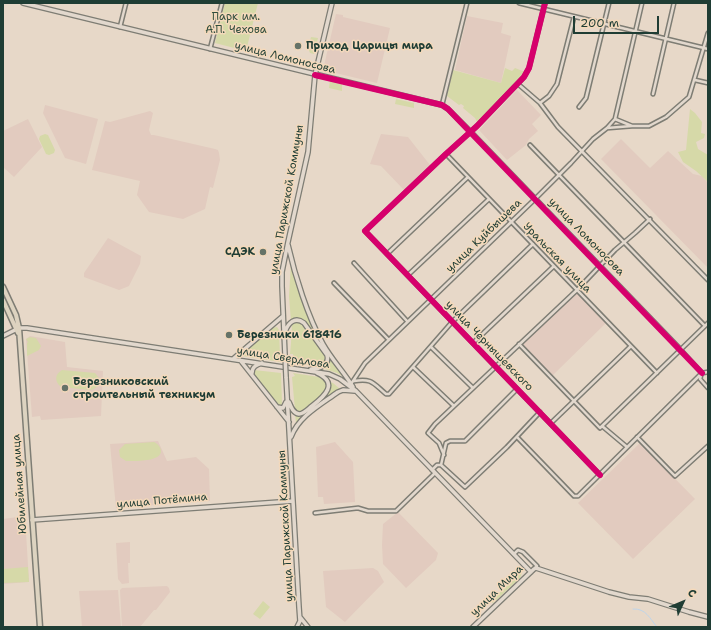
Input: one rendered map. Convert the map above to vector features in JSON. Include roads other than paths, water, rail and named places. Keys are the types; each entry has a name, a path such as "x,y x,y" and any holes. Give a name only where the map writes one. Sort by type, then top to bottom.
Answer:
{"main road":[{"name":"улица Ломоносова","path":"23,3 442,105 456,116 681,350"},
{"name":"улица Парижской Коммуны","path":"297,627 300,617 286,378 282,272 308,152 315,75 332,3"},
{"path":"288,242 292,261 316,331 336,364 352,382 356,392"},
{"name":"Юбилейная улица","path":"3,287 16,315 20,339 40,627"},
{"name":"Юбилейная улица","path":"3,300 18,329"},
{"path":"233,359 283,316"},
{"path":"284,335 290,322 301,320 328,357 326,364 318,369 302,369"},
{"name":"улица Свердлова","path":"18,329 27,328 302,369 335,376 356,392 514,554 534,569"},
{"path":"3,336 18,329"},
{"path":"240,360 289,423"},
{"path":"254,377 252,373 253,369 257,365 263,363"},
{"path":"287,395 291,408 298,414 302,414 324,397 328,388 327,382 321,375 312,371"},
{"path":"290,439 295,427 301,420 338,392 343,390 356,392"},
{"path":"277,407 280,408 285,406 287,395"},
{"name":"улица Потёмина","path":"32,520 294,501"},
{"path":"534,569 541,569 609,592 629,597 648,599 708,617"},
{"name":"улица Мира","path":"473,627 534,569"},
{"path":"300,617 308,627"}],"street":[{"path":"120,27 126,3"},
{"path":"210,49 222,3"},
{"path":"442,105 467,3"},
{"path":"519,3 708,49"},
{"path":"446,154 477,126 518,84 529,68 545,3"},
{"path":"579,107 586,98 609,3"},
{"name":"улица Куйбышева","path":"352,382 365,363 388,339 511,222 582,152 593,139 607,128 615,119 642,3"},
{"path":"653,94 674,3"},
{"path":"540,103 549,96 557,84 574,16"},
{"path":"607,128 649,126 666,117 689,97 708,33"},
{"path":"695,80 708,83"},
{"path":"518,84 540,103 558,127 650,219 708,280"},
{"path":"615,119 632,126"},
{"path":"530,145 705,326"},
{"name":"Уральская улица","path":"446,154 657,373"},
{"name":"улица Чернышевского","path":"446,154 365,231 600,475"},
{"path":"388,254 468,177"},
{"path":"408,276 489,198"},
{"path":"444,455 439,443 428,433 454,406 577,290 624,242 635,234 650,219"},
{"path":"352,382 366,380 374,384 386,394 390,393 452,322 533,244"},
{"path":"354,263 407,321"},
{"path":"473,343 554,266"},
{"path":"334,283 388,339"},
{"path":"601,427 708,323"},
{"path":"519,344 601,427 627,447"},
{"path":"431,346 473,388"},
{"path":"551,423 631,346"},
{"name":"улица Ломоносова","path":"681,350 702,373"},
{"path":"413,367 454,406"},
{"path":"517,437 574,496 578,496 702,373 708,372"},
{"path":"702,373 700,379 708,388"},
{"path":"441,465 446,443 450,441 465,441 517,389"},
{"path":"441,465 465,486 487,467 540,412"},
{"path":"637,437 675,476 708,446"},
{"path":"315,513 358,508 368,511 396,511 434,472 437,465 441,465"},
{"path":"514,554 518,550 523,552 534,569"}],"waterway":[{"path":"633,609 644,612 657,627"}],"place":[{"name":"Приход Царицы мира","path":"298,46"},
{"name":"СДЭК","path":"263,252"},
{"name":"Березники 618416","path":"229,335"},
{"name":"Березниковский строительный техникум","path":"65,388"}],"park label":[{"name":"Парк им. А.П. Чехова","path":"236,23"}]}
